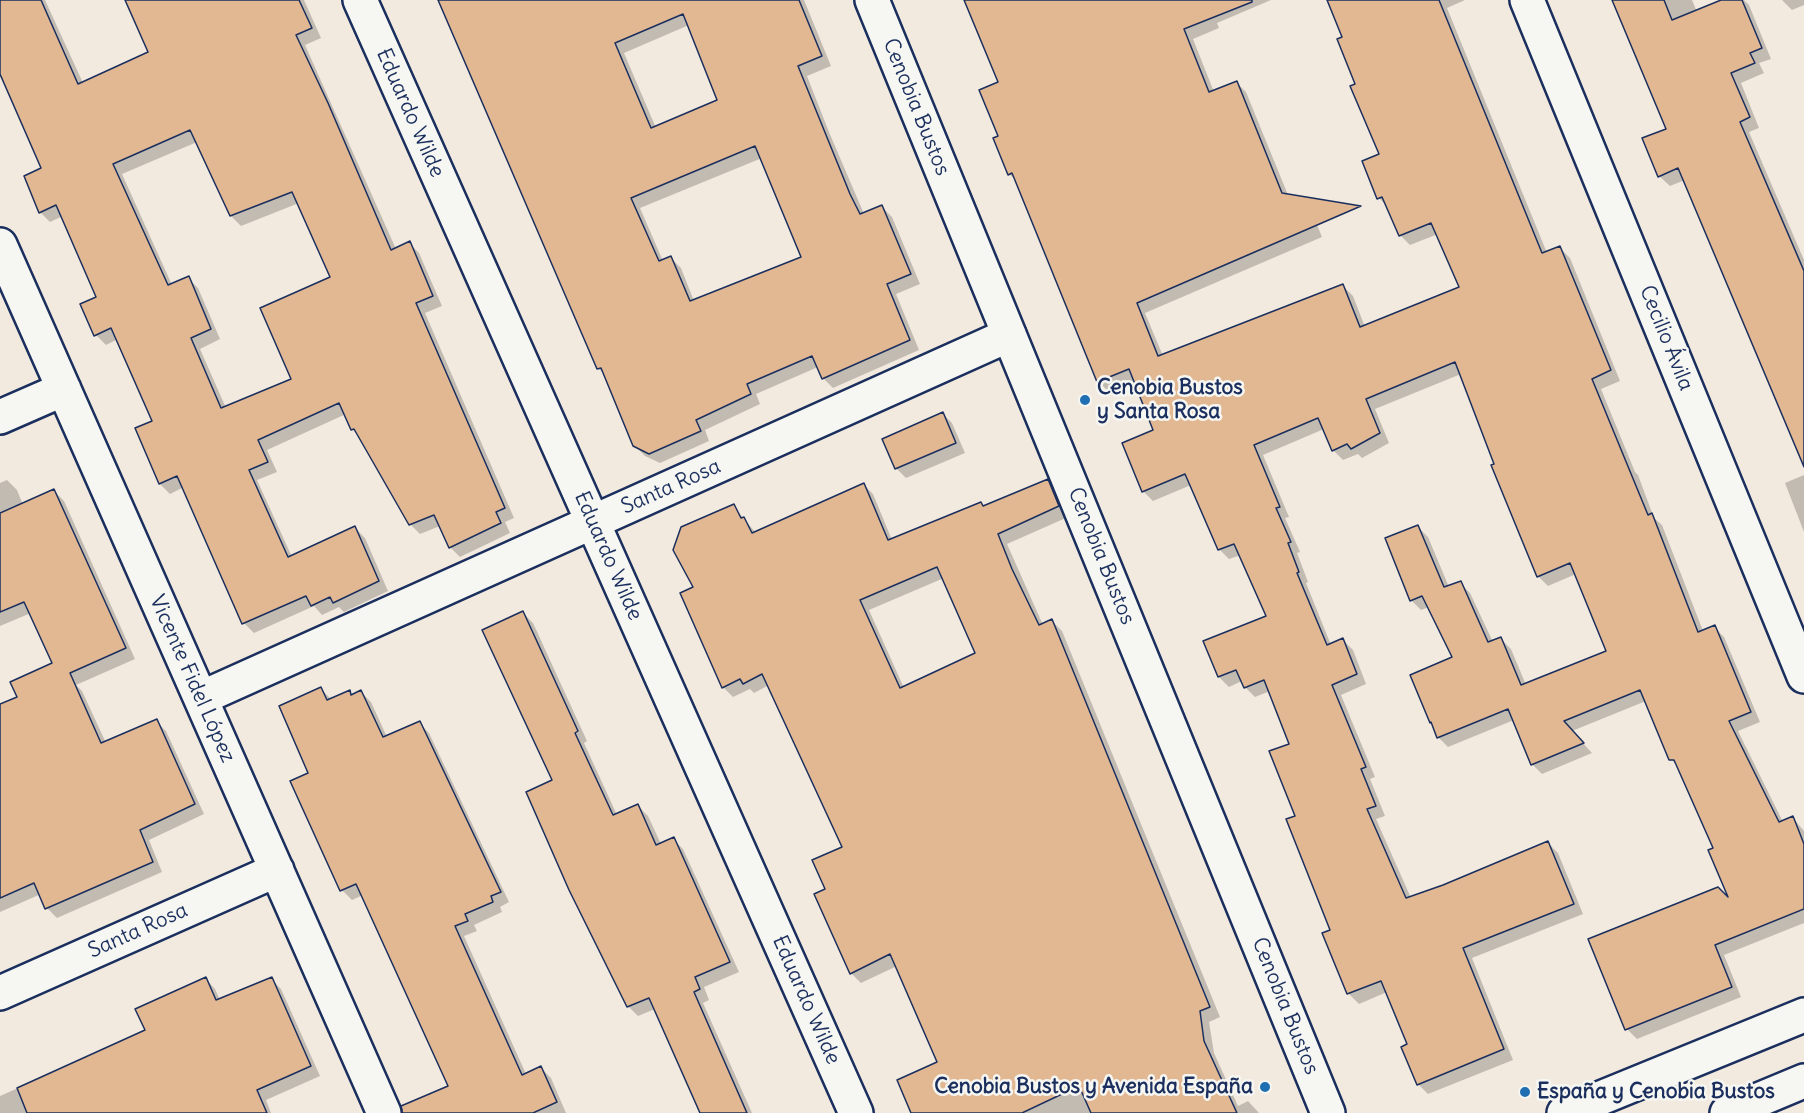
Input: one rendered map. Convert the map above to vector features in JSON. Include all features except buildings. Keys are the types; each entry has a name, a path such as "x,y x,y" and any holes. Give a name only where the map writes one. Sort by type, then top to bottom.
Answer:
{"street":[{"name":"Eduardo Wilde","path":"360,0 856,1113"},
{"name":"Cenobia Bustos","path":"872,0 1328,1113"},
{"name":"Cecilio Ávila","path":"1527,0 1804,676"},
{"name":"Vicente Fidel López","path":"0,245 384,1113"},
{"name":"Santa Rosa","path":"201,698 1010,335"},
{"path":"0,417 64,388"},
{"name":"Santa Rosa","path":"0,993 277,870"},
{"path":"1564,1113 1804,1015"},
{"path":"1727,1113 1804,1082"}],"place":[{"name":"Cenobia Bustos y Santa Rosa","path":"1085,400"},
{"name":"Cenobia Bustos y Avenida España","path":"1265,1087"},
{"name":"España y Cenobia Bustos","path":"1525,1092"}]}
